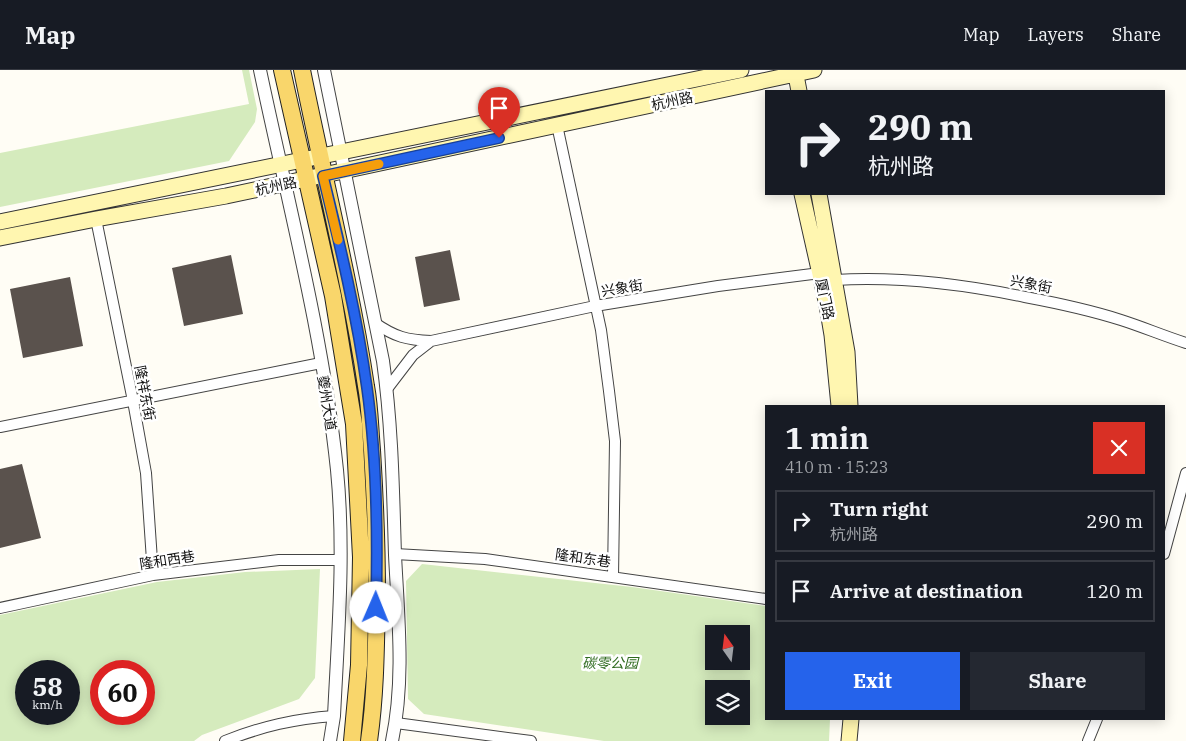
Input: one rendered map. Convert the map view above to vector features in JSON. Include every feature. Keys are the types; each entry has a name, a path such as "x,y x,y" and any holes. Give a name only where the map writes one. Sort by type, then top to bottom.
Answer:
{"main road":[{"name":"夔州大道","path":"282,70 333,296 354,424 361,557 359,665 352,741"},
{"path":"302,70 353,313 370,418 377,556 376,655 368,741"},
{"name":"杭州路","path":"0,222 742,70"},
{"name":"杭州路","path":"0,238 323,176 557,125 778,80 796,72 814,70"},
{"path":"796,72 799,90"},
{"name":"厦门路","path":"802,195 832,335 839,405"},
{"name":"厦门路","path":"819,195 846,352 850,405"},
{"path":"839,741 841,720"},
{"path":"849,741 851,720"}],"street":[{"name":"夔州大道","path":"260,70 308,288 337,471 341,560 334,716 330,741"},
{"path":"324,70 387,389 391,439 399,650 396,723 392,741"},
{"path":"557,125 600,330 615,441 614,576"},
{"name":"隆祥东街","path":"96,219 146,473 153,575"},
{"name":"兴象街","path":"375,323 390,334 404,339 431,341 595,306 718,286 820,273"},
{"name":"兴象街","path":"835,280 937,282 996,291 1058,303 1120,320 1186,343"},
{"name":"兴象街","path":"387,389 413,355 431,341"},
{"path":"0,427 321,363"},
{"path":"1165,550 1186,473"},
{"name":"隆和东巷","path":"395,554 485,559 765,599"},
{"name":"隆和西巷","path":"0,608 153,575 279,560 341,560"},
{"path":"225,741 274,724 298,719 334,716"},
{"path":"1088,741 1097,720"},
{"path":"396,723 531,741"}],"green space":[{"path":"242,70 249,70 257,109 255,122 229,161 0,207 0,153 249,104"},
{"name":"碳零公园","path":"422,564 632,587 765,606 765,720 830,720 829,741 604,741 424,714 408,699 406,581"},
{"path":"320,569 315,678 299,699 202,735 194,741 0,741 0,615 157,582 245,572"}],"building":[{"path":"450,250 460,300 424,307 415,257"},
{"path":"231,255 243,314 184,326 172,268"},
{"path":"70,277 83,346 23,358 10,289"},
{"path":"22,464 41,538 0,548 0,469"}],"slow traffic":[{"path":"338,240 323,176 379,164"}],"route":[{"path":"376,608 375,489 370,418 353,313 337,232 323,176 499,138"}]}
